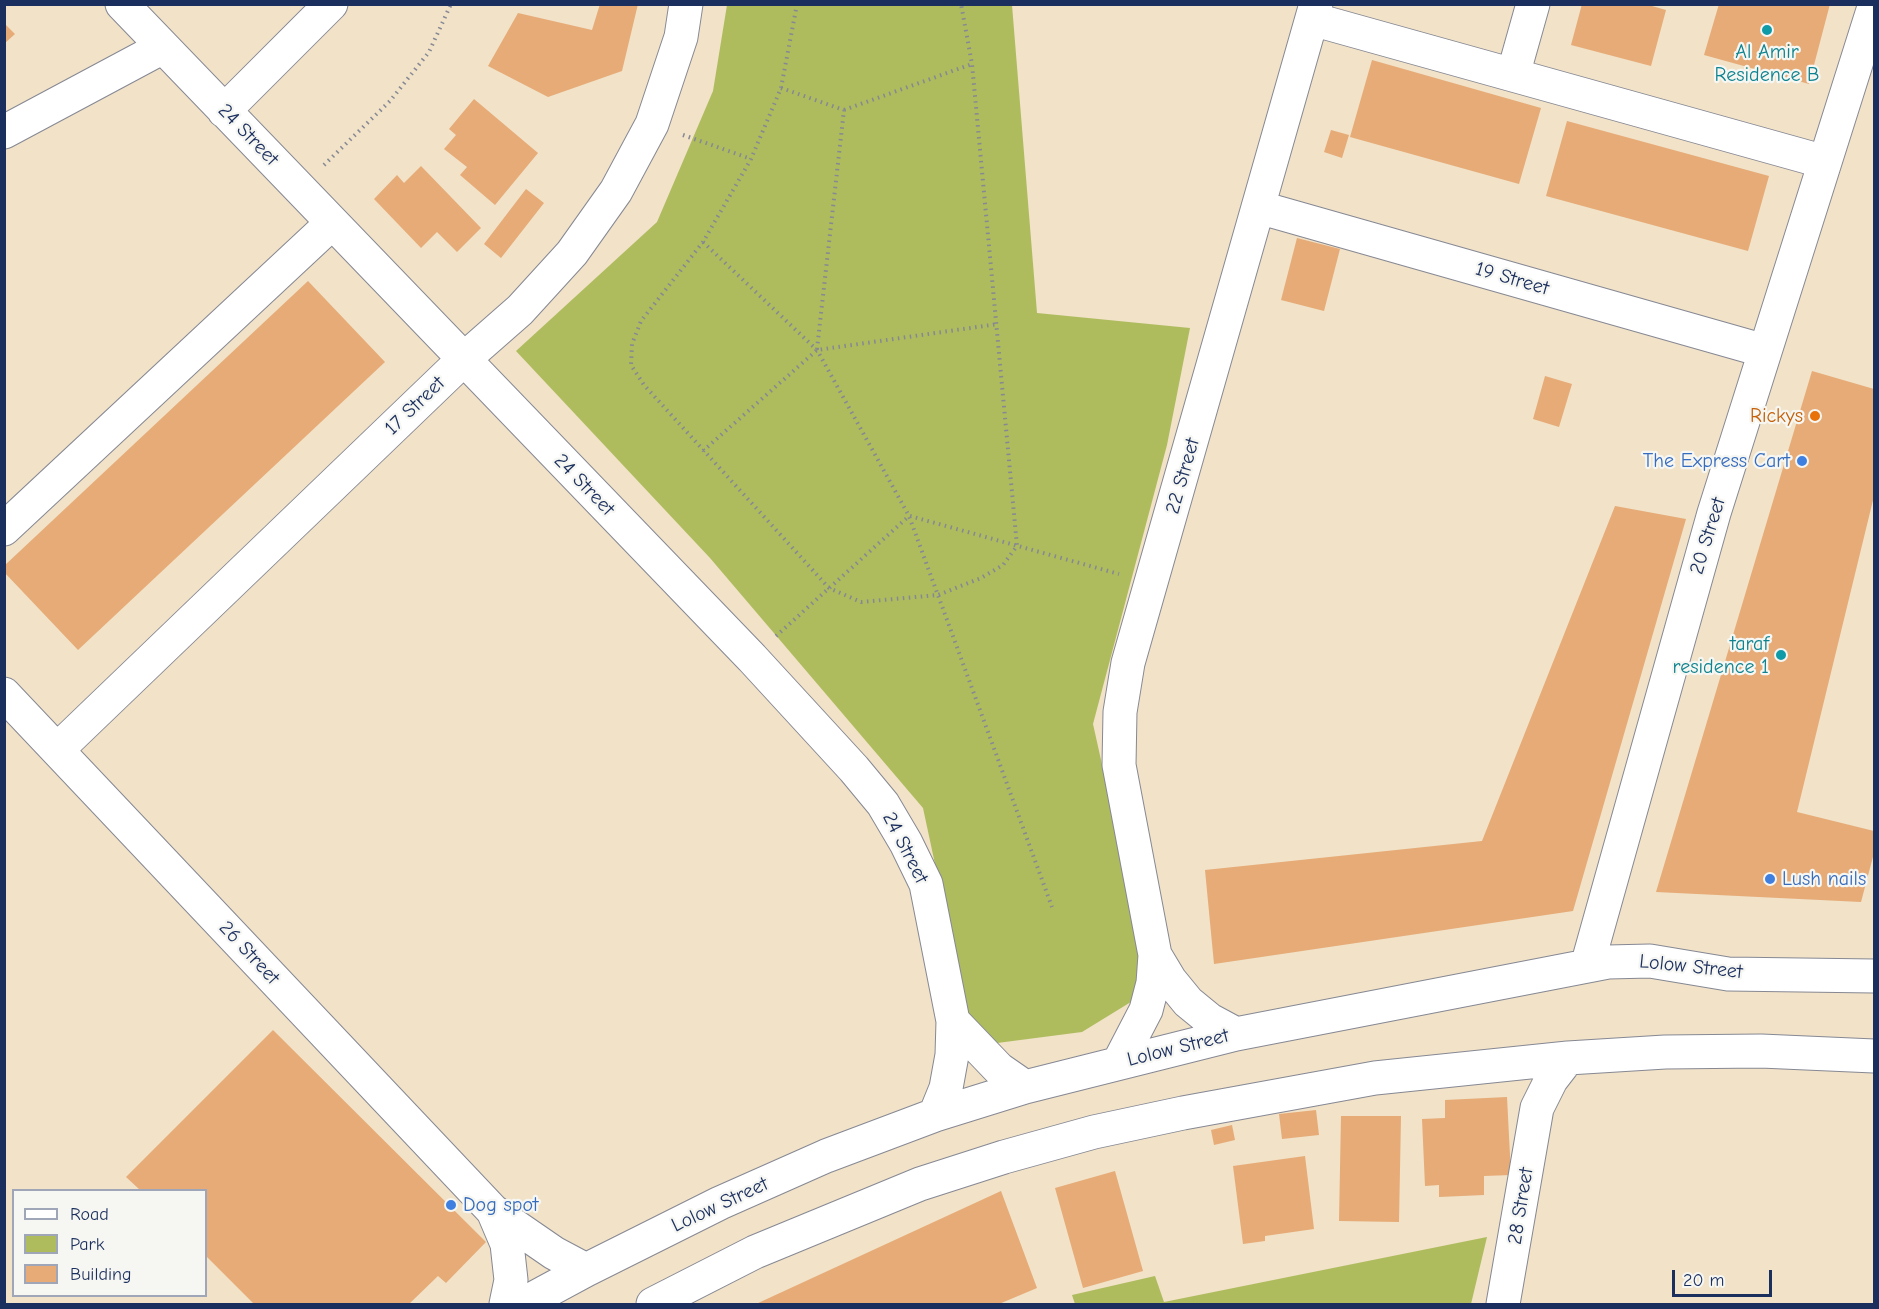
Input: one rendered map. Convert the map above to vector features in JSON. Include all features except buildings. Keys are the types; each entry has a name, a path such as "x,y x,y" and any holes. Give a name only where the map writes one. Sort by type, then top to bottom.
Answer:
{"street":[{"name":"24 Street","path":"122,4 752,658 883,804 926,884 953,1021 952,1055 936,1115"},
{"path":"224,111 331,4"},
{"name":"17 Street","path":"57,750 463,360 520,310 572,253 616,191 652,124 681,37 686,4"},
{"path":"1513,75 1533,4"},
{"name":"20 Street","path":"1587,966 1672,658 1765,351 1875,7"},
{"path":"1314,12 1513,75 1825,162"},
{"name":"22 Street","path":"1119,1062 1146,1010 1153,983 1155,955 1119,765 1120,712 1128,663 1153,583 1314,12"},
{"path":"4,132 163,47"},
{"name":"19 Street","path":"1258,207 1765,351"},
{"path":"4,529 332,223"},
{"name":"26 Street","path":"4,694 493,1211 554,1253 586,1270"},
{"name":"22 Street","path":"1155,955 1170,980 1188,1002 1210,1020 1236,1034"},
{"name":"Lolow Street","path":"524,1305 586,1270 720,1203 826,1156 936,1115 1025,1087 1119,1062 1236,1034 1587,966 1639,960 1728,974 1875,976"},
{"path":"953,1021 991,1061 1025,1087"},
{"path":"667,1300 755,1252 837,1216 920,1184 1004,1157 1094,1132 1375,1078 1492,1065 1665,1052 1761,1051 1875,1056"},
{"name":"28 Street","path":"1503,1305 1537,1108 1551,1080 1568,1058"},
{"path":"1492,1065 1518,1084 1537,1108"},
{"name":"26 Street","path":"493,1211 507,1244 511,1280 506,1305"}],"path":[{"path":"299,189 390,101 429,52 452,4"},
{"path":"797,4 781,88 751,159 703,242 641,321 632,344 631,365 644,385 829,588 861,602 938,595 981,578 1003,565 1017,546 972,64 961,4"},
{"path":"781,88 844,110 972,64"},
{"path":"817,350 844,110"},
{"path":"652,124 751,159"},
{"path":"703,242 817,350 909,516 1052,907"},
{"path":"703,451 817,350 998,324"},
{"path":"909,516 1153,583"},
{"path":"752,658 909,516"}],"green space":[{"path":"727,5 1012,5 1037,313 1190,328 1167,445 1093,724 1152,989 1082,1032 974,1046 923,808 710,558 516,351 657,222 713,91"},
{"path":"1487,1237 1471,1304 1075,1304 1072,1295 1155,1276 1164,1302"}],"place":[{"name":"Al Amir Residence B","path":"1767,30"},
{"name":"Rickys","path":"1815,416"},
{"name":"The Express Cart","path":"1802,461"},
{"name":"taraf residence 1","path":"1781,655"},
{"name":"Lush nails","path":"1770,879"},
{"name":"Dog spot","path":"451,1205"}]}
